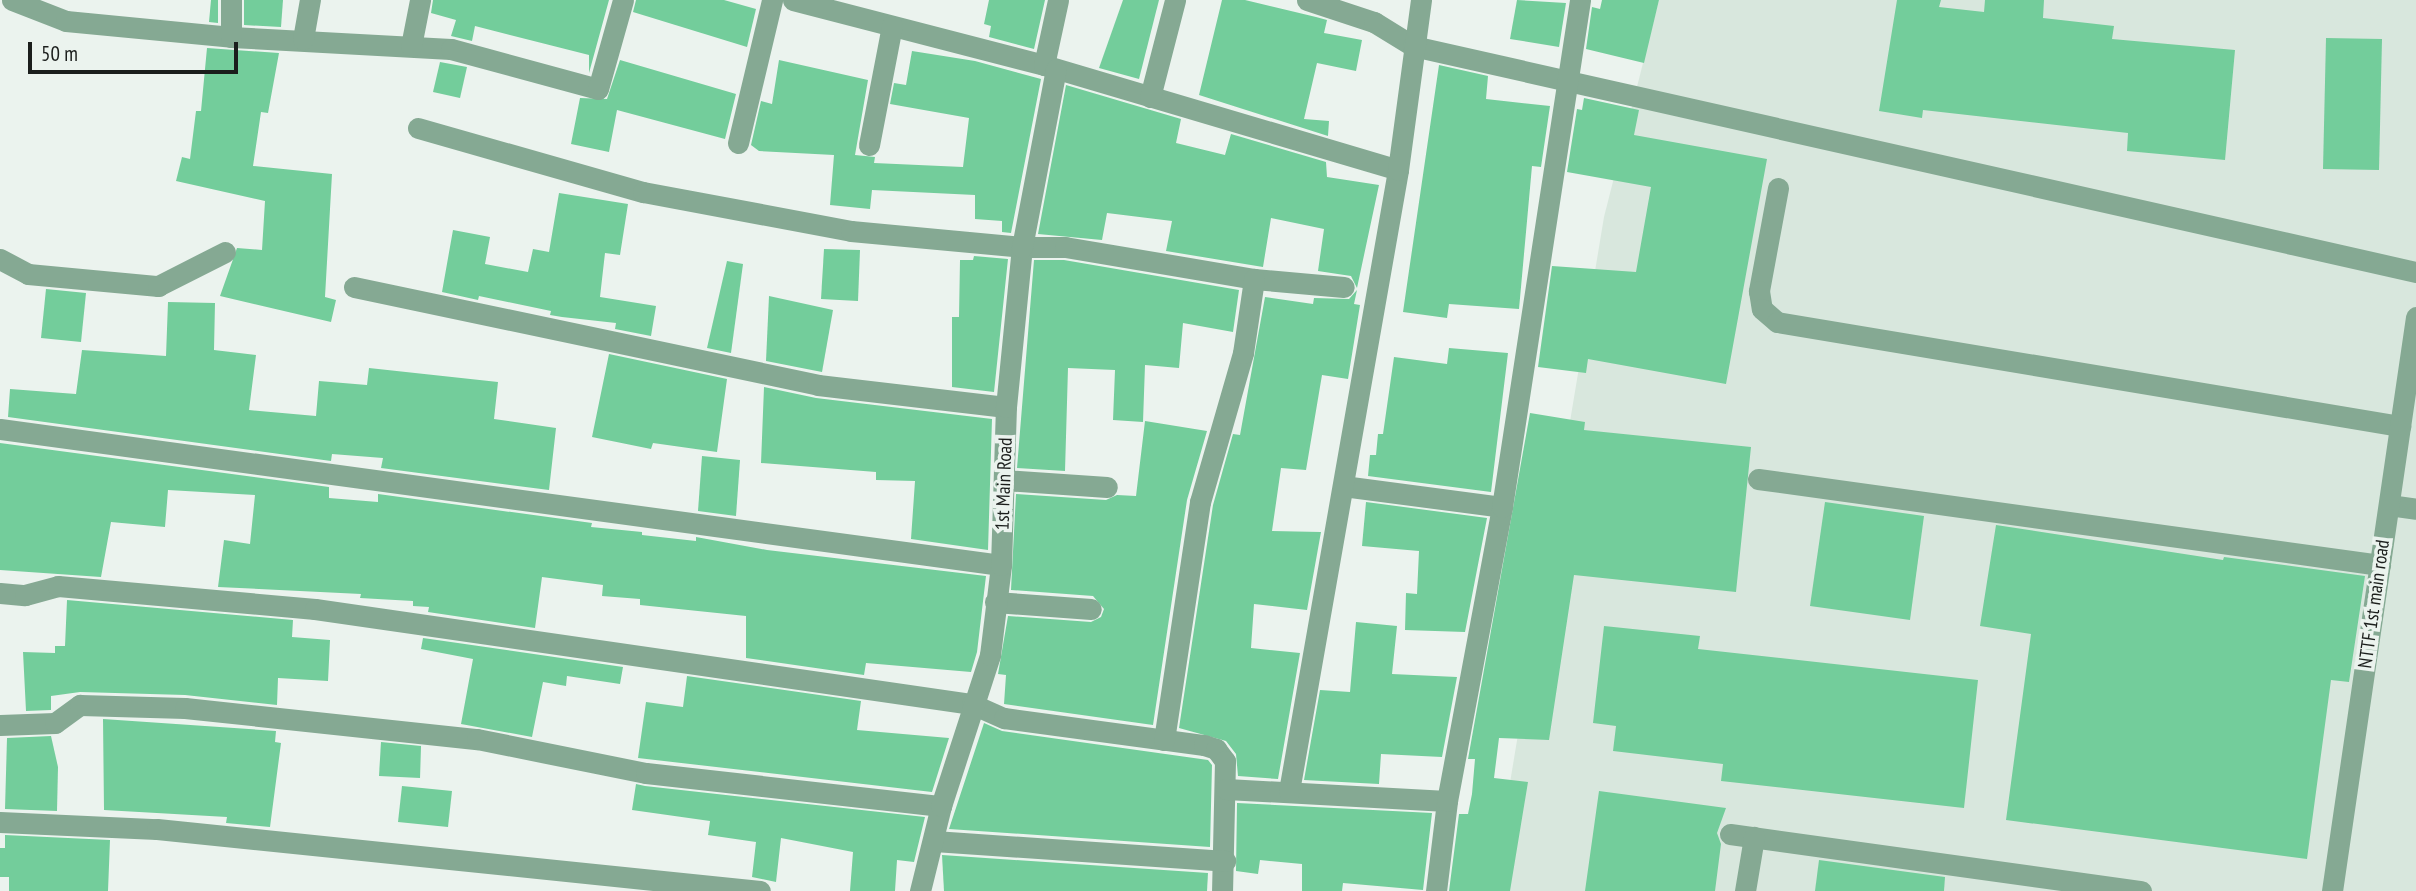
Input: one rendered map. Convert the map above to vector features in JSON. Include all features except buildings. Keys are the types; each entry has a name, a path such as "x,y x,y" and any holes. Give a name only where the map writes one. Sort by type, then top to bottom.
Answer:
{"street":[{"path":"12,0 66,21 231,37 450,49 598,89 624,0"},
{"path":"231,0 231,37"},
{"path":"303,39 310,0"},
{"path":"411,46 420,0"},
{"path":"738,143 772,0"},
{"path":"793,0 1050,67 1398,170"},
{"name":"1st Main Road","path":"920,891 941,806 990,655 1001,565 1006,407 1022,247 1058,0"},
{"path":"1150,97 1175,0"},
{"path":"1307,0 1374,22 1413,46 1565,78 2416,272"},
{"path":"1289,791 1398,170 1421,0"},
{"path":"1436,891 1447,801 1502,507 1565,78 1580,0"},
{"path":"869,145 892,26"},
{"path":"418,128 643,192 850,231 1022,247 1065,247 1254,279 1345,287"},
{"path":"1778,188 1759,291 1762,309 1777,323 2400,426"},
{"path":"0,259 28,274 158,286 225,252"},
{"path":"1164,740 1200,502 1243,353 1254,279"},
{"path":"354,287 818,385 1006,407"},
{"name":"NTTF 1st main road","path":"2332,891 2416,317"},
{"path":"0,429 1001,565"},
{"path":"1758,479 2380,565"},
{"path":"1004,480 1107,487"},
{"path":"1343,486 1502,507"},
{"path":"2389,505 2416,509"},
{"path":"0,593 25,595 58,586 315,609 972,704 1004,718 1164,740 1216,750 1225,761 1225,862 1222,891"},
{"path":"995,602 1091,609"},
{"path":"0,725 55,723 80,705 198,709 477,739 646,773 941,806"},
{"path":"1226,789 1447,801"},
{"path":"0,822 157,829 760,891"},
{"path":"1730,834 2141,891"},
{"path":"1745,891 1754,837"},
{"path":"934,841 1225,862"}],"shaded area":[{"path":"1659,0 2416,0 2416,891 1492,891 1604,217"}]}
